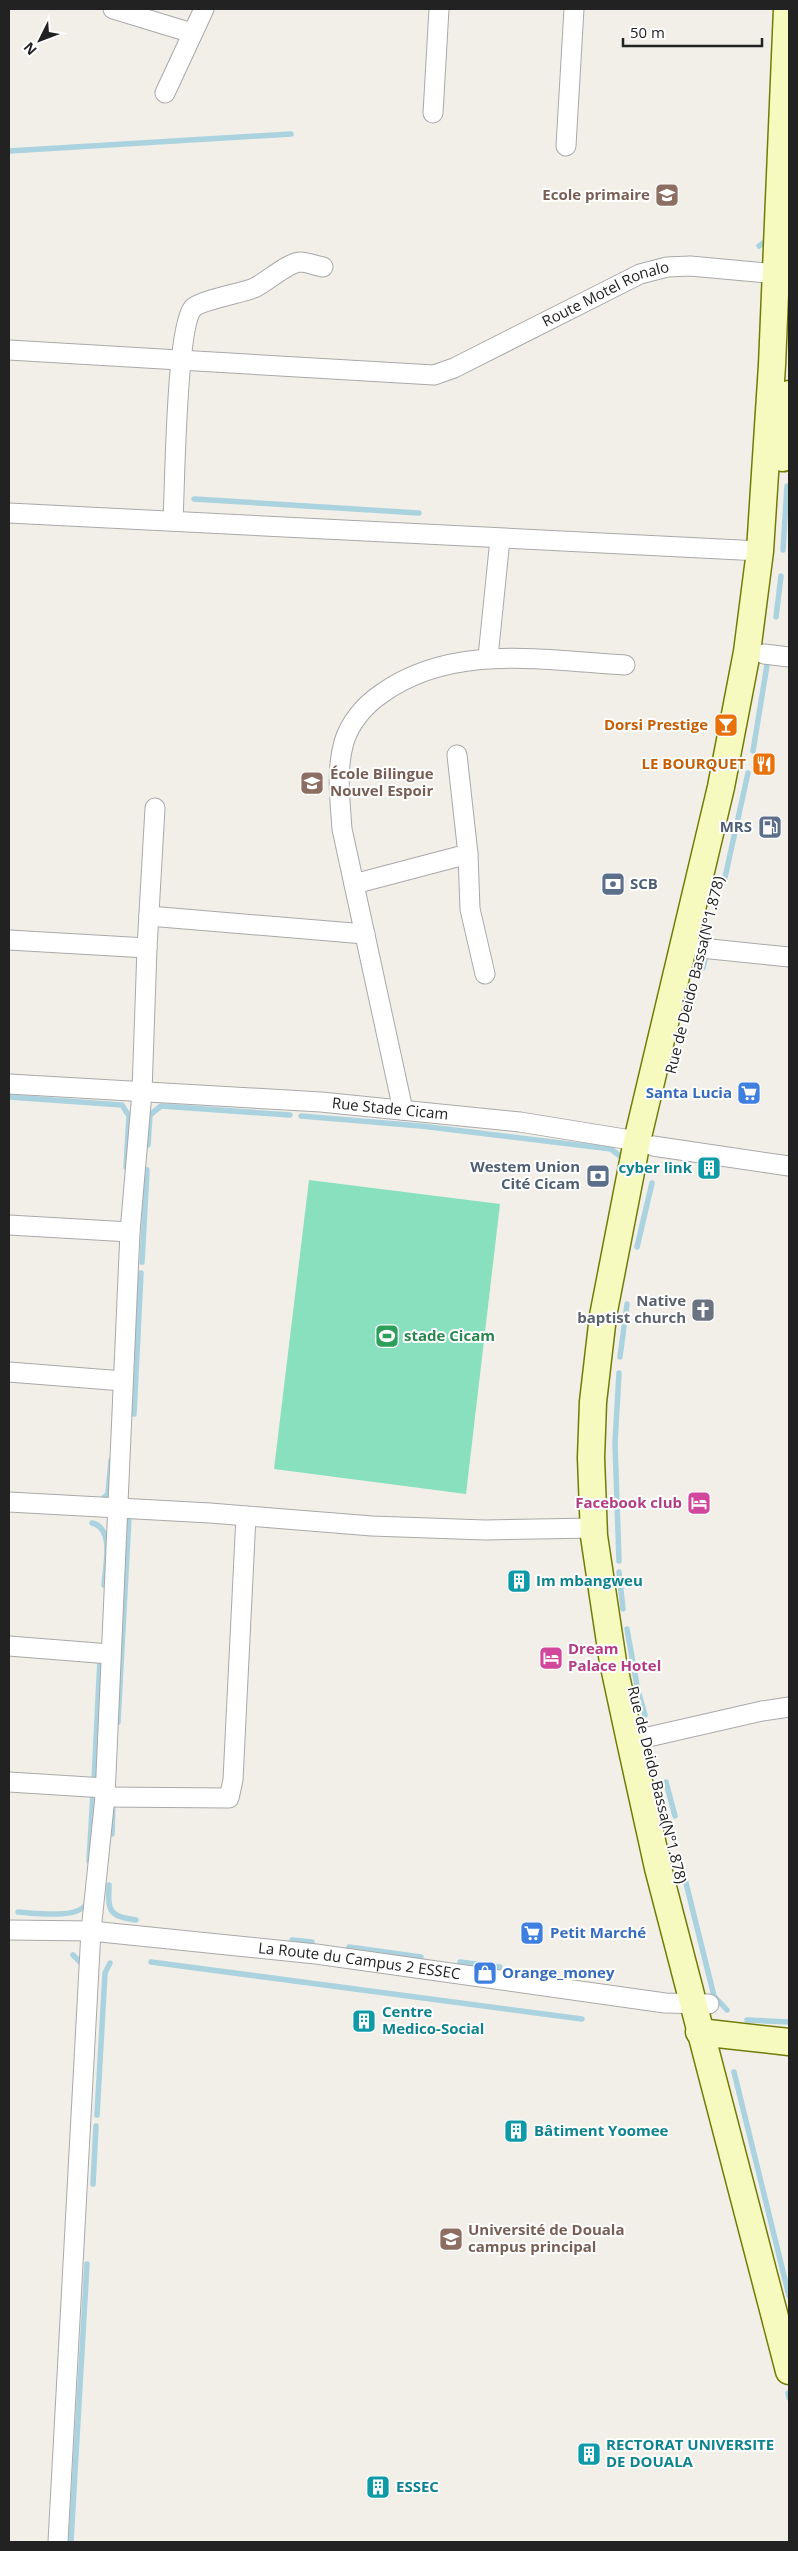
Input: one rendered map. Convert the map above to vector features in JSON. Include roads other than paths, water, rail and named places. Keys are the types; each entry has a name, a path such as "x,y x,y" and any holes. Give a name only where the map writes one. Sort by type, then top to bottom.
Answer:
{"main road":[{"path":"701,2004 658,1868 613,1662 594,1528 591,1458 597,1358 645,1143 724,817 760,552 781,366 787,9"},
{"name":"Rue de Deido Bassa(N°1.878)","path":"789,394 778,552 777,655 724,817 701,948 645,1143 615,1335 609,1402 607,1468 608,1536 614,1592 707,2033 789,2314"},
{"path":"789,2042 707,2033 726,2124 789,2371"}],"street":[{"path":"112,9 192,33"},
{"path":"165,92 204,9"},
{"path":"433,113 439,9"},
{"path":"566,146 574,9"},
{"path":"173,520 181,358 189,314 200,303 247,290 292,265 301,262 323,267"},
{"name":"Route Motel Ronalo","path":"181,358 434,375 454,368 640,274 667,267 690,266 782,274"},
{"path":"9,350 181,358"},
{"path":"9,513 173,520 760,552"},
{"path":"488,657 500,539"},
{"path":"403,1110 342,829 338,781 344,741 364,706 399,681 439,665 488,657 625,665"},
{"path":"457,755 468,854 473,926 485,974"},
{"path":"58,2542 91,1931 105,1793 122,1381 130,1232 142,1092 147,948 155,808"},
{"path":"354,884 468,854"},
{"path":"149,916 365,934"},
{"path":"9,940 147,948"},
{"path":"701,948 789,957"},
{"name":"Rue Stade Cicam","path":"9,1084 321,1102 520,1122 789,1166"},
{"path":"9,1225 130,1232"},
{"path":"9,1372 122,1381"},
{"path":"9,1502 426,1528 594,1528"},
{"path":"9,1782 105,1793 229,1798 233,1780 246,1516"},
{"path":"9,1646 110,1654"},
{"path":"644,1738 762,1711 789,1707"},
{"name":"La Route du Campus 2 ESSEC","path":"9,1930 91,1931 316,1954 665,2003 701,2004"}],"waterway":[{"path":"9,151 291,134"},
{"path":"759,246 770,238"},
{"path":"783,550 787,486"},
{"path":"194,499 419,513"},
{"path":"776,617 781,576"},
{"path":"753,751 767,665"},
{"path":"724,882 748,773"},
{"path":"703,968 707,951"},
{"path":"9,1097 122,1105 129,1116 126,1167"},
{"path":"148,1145 150,1115 161,1106 290,1115"},
{"path":"301,1116 421,1126 611,1149 625,1160"},
{"path":"142,1262 147,1170"},
{"path":"637,1247 652,1183"},
{"path":"134,1414 141,1273"},
{"path":"620,1357 627,1304"},
{"path":"619,1373 615,1443 619,1561"},
{"path":"100,1501 108,1494 111,1460"},
{"path":"118,1722 129,1517"},
{"path":"92,1523 99,1526 104,1532 106,1540 107,1559 104,1585"},
{"path":"619,1572 623,1609"},
{"path":"627,1629 638,1691 645,1715"},
{"path":"94,1781 100,1659"},
{"path":"666,1782 675,1816"},
{"path":"89,1861 93,1793"},
{"path":"112,1834 113,1803"},
{"path":"683,1871 714,1996 727,2010"},
{"path":"109,1885 109,1901 112,1911 120,1916 136,1920"},
{"path":"18,1912 67,1913 83,1908 87,1902"},
{"path":"292,1940 312,1942"},
{"path":"349,1947 421,1957"},
{"path":"73,1955 83,1965"},
{"path":"151,1962 582,2019"},
{"path":"460,1962 500,1967"},
{"path":"97,2115 105,1973 110,1963"},
{"path":"747,2020 789,2022"},
{"path":"734,2072 789,2296"},
{"path":"93,2184 96,2126"},
{"path":"71,2542 87,2264"},
{"path":"788,2393 789,2398"}],"place":[{"name":"Ecole primaire","path":"667,195"},
{"name":"Dorsi Prestige","path":"726,725"},
{"name":"LE BOURQUET","path":"764,764"},
{"name":"École Bilingue Nouvel Espoir","path":"312,783"},
{"name":"MRS","path":"770,827"},
{"name":"SCB","path":"613,884"},
{"name":"Santa Lucia","path":"749,1093"},
{"name":"cyber link","path":"709,1168"},
{"name":"Westem Union Cité Cicam","path":"598,1176"},
{"name":"Native baptist church","path":"703,1310"},
{"name":"stade Cicam","path":"387,1336"},
{"name":"Facebook club","path":"699,1503"},
{"name":"Im mbangweu","path":"519,1581"},
{"name":"Dream Palace Hotel","path":"551,1658"},
{"name":"Petit Marché","path":"532,1933"},
{"name":"Orange_money","path":"485,1973"},
{"name":"Centre Medico-Social","path":"364,2021"},
{"name":"Bâtiment Yoomee","path":"516,2131"},
{"name":"Université de Douala campus principal","path":"451,2239"},
{"name":"RECTORAT UNIVERSITE DE DOUALA","path":"589,2454"},
{"name":"ESSEC","path":"378,2487"}]}
